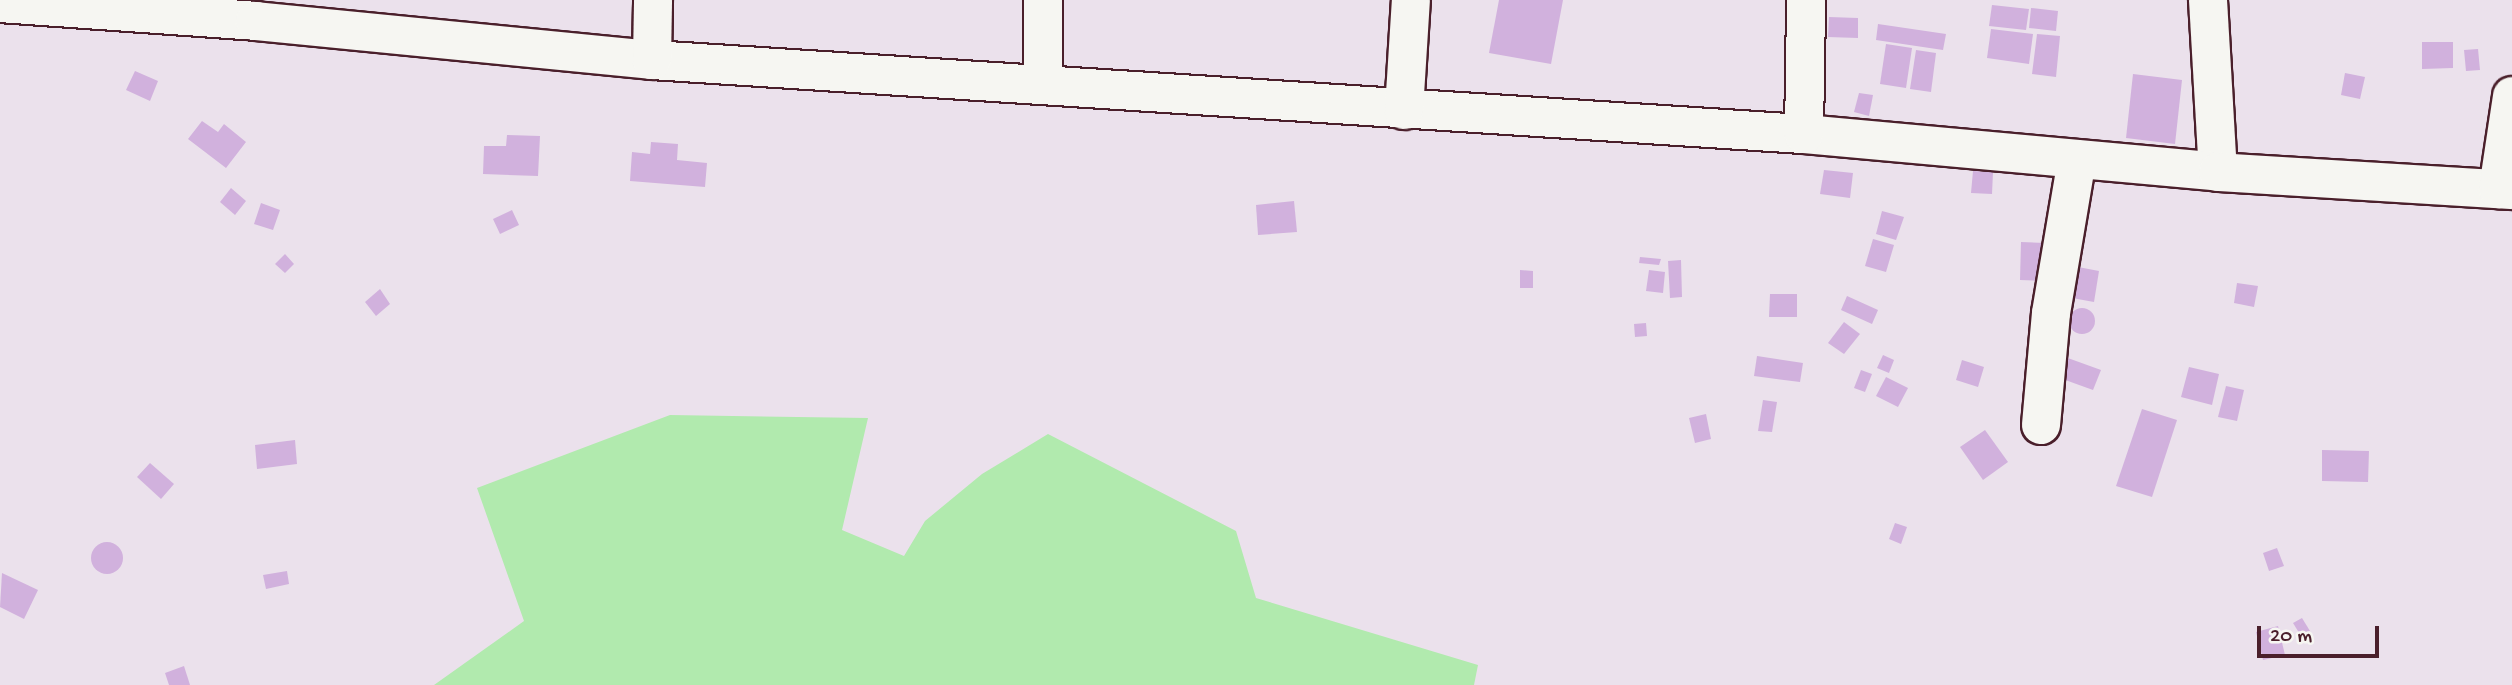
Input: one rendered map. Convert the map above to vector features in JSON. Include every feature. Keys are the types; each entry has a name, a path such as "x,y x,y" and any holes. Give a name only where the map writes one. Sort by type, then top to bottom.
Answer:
{"street":[{"path":"652,60 653,0"},
{"path":"1043,0 1043,83"},
{"path":"1404,110 1411,0"},
{"path":"1804,134 1806,0"},
{"path":"2208,0 2218,172"},
{"path":"0,3 255,11 652,60 1043,83 1404,110 1804,134 2218,172 2505,190 2512,96"},
{"path":"2041,425 2051,313 2077,159"}],"green space":[{"path":"670,415 868,418 842,530 904,556 925,521 982,474 1048,434 1236,531 1256,598 1478,665 1474,685 434,685 524,621 477,488"}],"building":[{"path":"1499,0 1563,0 1551,64 1489,53"},
{"path":"1992,5 2029,9 2026,30 1989,26"},
{"path":"2031,8 2058,11 2056,31 2029,28"},
{"path":"1829,17 1858,18 1858,38 1828,37"},
{"path":"1878,24 1946,34 1943,50 1876,40"},
{"path":"1991,29 2033,34 2029,64 1987,58"},
{"path":"2037,34 2060,36 2056,77 2032,74"},
{"path":"2422,42 2453,42 2453,68 2422,69"},
{"path":"1886,44 1912,48 1906,88 1880,84"},
{"path":"2478,49 2480,70 2466,71 2464,50"},
{"path":"1916,50 1936,53 1931,92 1910,89"},
{"path":"135,71 158,81 150,101 126,90"},
{"path":"2345,73 2365,77 2360,99 2341,95"},
{"path":"2133,74 2182,80 2175,144 2126,138"},
{"path":"1859,93 1873,95 1869,116 1854,112"},
{"path":"202,121 218,132 224,124 246,142 226,168 188,139"},
{"path":"507,135 540,136 538,176 483,174 484,146 506,146"},
{"path":"651,142 678,144 677,160 707,163 705,187 630,181 632,152 650,154"},
{"path":"1824,170 1853,173 1850,198 1820,194"},
{"path":"1973,171 1993,172 1992,194 1971,193"},
{"path":"231,188 246,201 235,215 220,202"},
{"path":"1294,201 1297,232 1258,235 1256,205"},
{"path":"261,203 280,210 273,230 254,224"},
{"path":"512,210 519,225 500,234 493,219"},
{"path":"1882,211 1904,217 1896,240 1876,234"},
{"path":"1873,239 1894,245 1886,272 1865,266"},
{"path":"2021,242 2045,243 2043,281 2020,280"},
{"path":"285,254 294,264 285,273 275,264"},
{"path":"1640,257 1661,259 1659,265 1639,263"},
{"path":"1681,260 1682,297 1670,298 1668,261"},
{"path":"2078,267 2099,271 2094,302 2072,298"},
{"path":"1520,270 1533,271 1533,288 1520,288"},
{"path":"1649,270 1665,272 1663,293 1646,291"},
{"path":"2237,283 2258,286 2254,307 2234,303"},
{"path":"380,289 390,304 376,316 365,302"},
{"path":"1770,294 1797,294 1797,317 1769,317"},
{"path":"1847,296 1878,310 1872,324 1841,310"},
{"path":"2082,308 2091,312 2095,321 2091,330 2082,334 2073,330 2069,321 2073,312"},
{"path":"1844,322 1860,334 1844,354 1828,343"},
{"path":"1646,323 1647,336 1635,337 1634,324"},
{"path":"1883,355 1894,360 1889,373 1877,368"},
{"path":"1757,356 1803,363 1800,382 1754,376"},
{"path":"2065,357 2101,370 2093,390 2057,377"},
{"path":"1962,360 1984,367 1978,387 1956,380"},
{"path":"2189,367 2219,374 2212,405 2181,397"},
{"path":"1861,370 1872,374 1865,392 1854,388"},
{"path":"1886,377 1908,388 1898,407 1876,396"},
{"path":"2226,386 2244,390 2237,421 2218,417"},
{"path":"1763,400 1777,402 1772,432 1758,431"},
{"path":"2142,409 2177,420 2152,497 2116,486"},
{"path":"1706,414 1711,439 1695,443 1689,418"},
{"path":"1985,430 2008,462 1983,480 1960,447"},
{"path":"295,440 297,464 257,469 255,445"},
{"path":"2322,450 2369,451 2368,482 2322,481"},
{"path":"150,463 174,484 161,499 137,477"},
{"path":"1895,523 1907,527 1901,544 1889,539"},
{"path":"107,542 118,547 123,558 118,569 107,574 96,569 91,558 96,547"},
{"path":"2277,548 2284,566 2269,571 2263,553"},
{"path":"287,571 289,584 266,589 263,575"},
{"path":"2,573 38,590 24,619 0,607"},
{"path":"2302,618 2310,631 2301,636 2293,623"},
{"path":"2278,626 2285,655 2263,660 2256,632"},
{"path":"184,666 190,685 169,685 165,673"}]}
